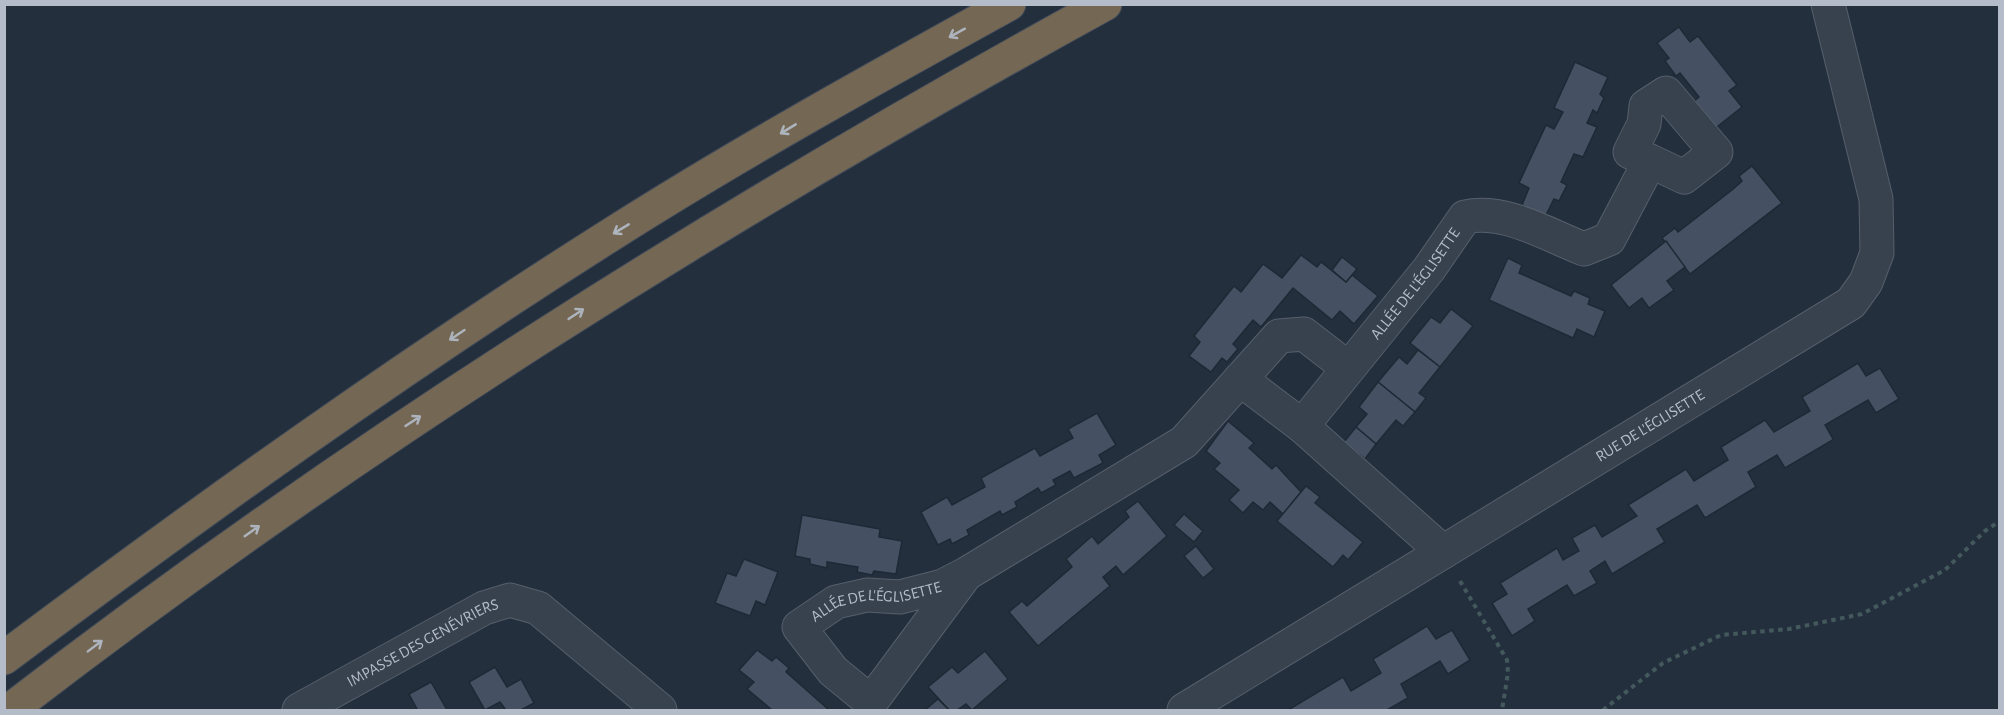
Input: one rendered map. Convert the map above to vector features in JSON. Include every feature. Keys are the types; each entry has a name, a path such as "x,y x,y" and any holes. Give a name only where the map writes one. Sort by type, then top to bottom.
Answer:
{"highway":[{"path":"4,658 310,434 472,325 614,233 842,97 1009,4"},
{"path":"10,711 201,567 345,465 616,288 885,126 1105,4"},
{"path":"16,711 48,681"}],"street":[{"name":"RUE DE L'ÉGLISETTE","path":"1184,711 1851,303 1866,282 1877,253 1876,199 1828,4"},
{"name":"ALLÉE DE L'ÉGLISETTE","path":"1302,426 1429,269 1465,218 1482,213 1499,217 1584,249 1609,239 1650,161"},
{"name":"ALLÉE DE L'ÉGLISETTE","path":"966,574 871,702 833,671 800,627 836,602 867,595 900,597 943,586 1184,442 1279,336 1304,334 1348,368"},
{"path":"1240,379 1302,426 1443,552"},
{"name":"IMPASSE DES GENÉVRIERS","path":"299,711 484,608 510,600 538,608 660,711"}],"path":[{"path":"1603,711 1663,663 1721,634 1789,629 1862,614 1945,570 1985,531 2000,521"},
{"path":"1443,552 1507,660 1508,673 1502,711"}],"building":[{"path":"1679,27 1690,42 1698,36 1737,85 1729,91 1742,107 1713,130 1692,103 1699,97 1680,73 1676,76 1665,61 1669,58 1657,43"},
{"path":"1575,62 1608,77 1600,94 1604,98 1597,113 1593,110 1587,123 1597,127 1583,157 1574,154 1561,182 1567,185 1559,201 1554,199 1545,217 1522,205 1529,188 1519,183 1546,125 1554,129 1563,112 1554,108"},
{"path":"1752,166 1782,203 1690,274 1662,238 1675,228 1678,232 1732,190 1742,181 1739,176"},
{"path":"1666,241 1685,267 1667,281 1674,290 1649,308 1642,298 1629,308 1611,285"},
{"path":"1301,255 1317,267 1321,262 1346,282 1352,275 1378,296 1354,324 1340,311 1332,320 1293,288 1261,327 1253,320 1233,344 1238,349 1227,362 1222,358 1211,372 1189,356 1200,342 1194,336 1234,286 1241,292 1263,264 1282,278"},
{"path":"1342,257 1357,269 1346,282 1332,270"},
{"path":"1508,258 1522,265 1519,273 1571,296 1574,291 1590,298 1588,304 1605,311 1594,337 1577,329 1573,338 1489,300"},
{"path":"1451,309 1473,326 1440,367 1410,343 1431,317 1440,323"},
{"path":"1418,350 1440,367 1419,393 1426,398 1415,412 1378,382 1399,357 1407,364"},
{"path":"1858,363 1866,376 1880,368 1899,399 1876,413 1868,400 1825,425 1833,439 1831,441 1785,468 1777,455 1748,472 1756,487 1705,518 1697,505 1657,529 1665,542 1612,574 1605,561 1590,571 1597,583 1574,596 1567,585 1528,609 1535,621 1512,636 1492,603 1507,594 1500,583 1557,548 1563,560 1579,551 1572,538 1595,525 1602,537 1637,516 1628,505 1686,469 1694,481 1728,460 1721,447 1765,420 1774,432 1810,411 1802,397"},
{"path":"1378,382 1415,412 1403,426 1396,420 1376,444 1356,427 1367,414 1359,407"},
{"path":"1097,413 1116,445 1099,455 1103,463 1074,478 1070,471 1053,480 1056,485 1041,493 1038,488 1015,502 1017,507 1002,515 1000,511 967,530 969,535 952,544 950,539 938,545 921,512 947,497 952,505 985,487 981,478 1035,448 1040,456 1073,438 1068,429"},
{"path":"1228,421 1254,443 1249,448 1272,469 1276,465 1301,492 1283,514 1270,502 1263,510 1253,502 1243,513 1229,500 1239,490 1214,469 1220,463 1206,451"},
{"path":"1356,427 1376,444 1365,459 1344,442"},
{"path":"1306,486 1320,497 1315,503 1363,542 1348,560 1343,555 1333,567 1277,521"},
{"path":"1138,501 1167,536 1123,575 1116,566 1103,577 1110,586 1038,646 1009,612 1022,601 1027,606 1072,567 1066,559 1092,536 1098,544 1129,517 1125,511"},
{"path":"1184,514 1203,531 1194,542 1174,525"},
{"path":"802,515 880,529 879,537 902,541 896,574 874,571 872,575 857,572 858,567 827,562 827,568 810,564 810,559 795,556"},
{"path":"1196,546 1214,569 1203,578 1184,556"},
{"path":"744,559 778,572 765,605 756,601 750,616 715,603 727,573 736,576"},
{"path":"1427,626 1436,639 1452,630 1470,660 1448,674 1440,661 1401,684 1408,698 1387,710 1288,710 1343,677 1351,691 1381,673 1373,659"},
{"path":"757,650 772,661 776,657 789,668 786,672 829,710 772,710 747,689 754,682 739,670"},
{"path":"985,651 1008,679 972,710 966,704 957,710 949,710 928,687 952,667 958,673"},
{"path":"495,667 507,687 521,679 534,703 521,710 506,710 500,702 485,710 469,682"},
{"path":"431,682 447,710 414,710 417,709 409,694"},
{"path":"938,699 949,710 925,710"}]}
